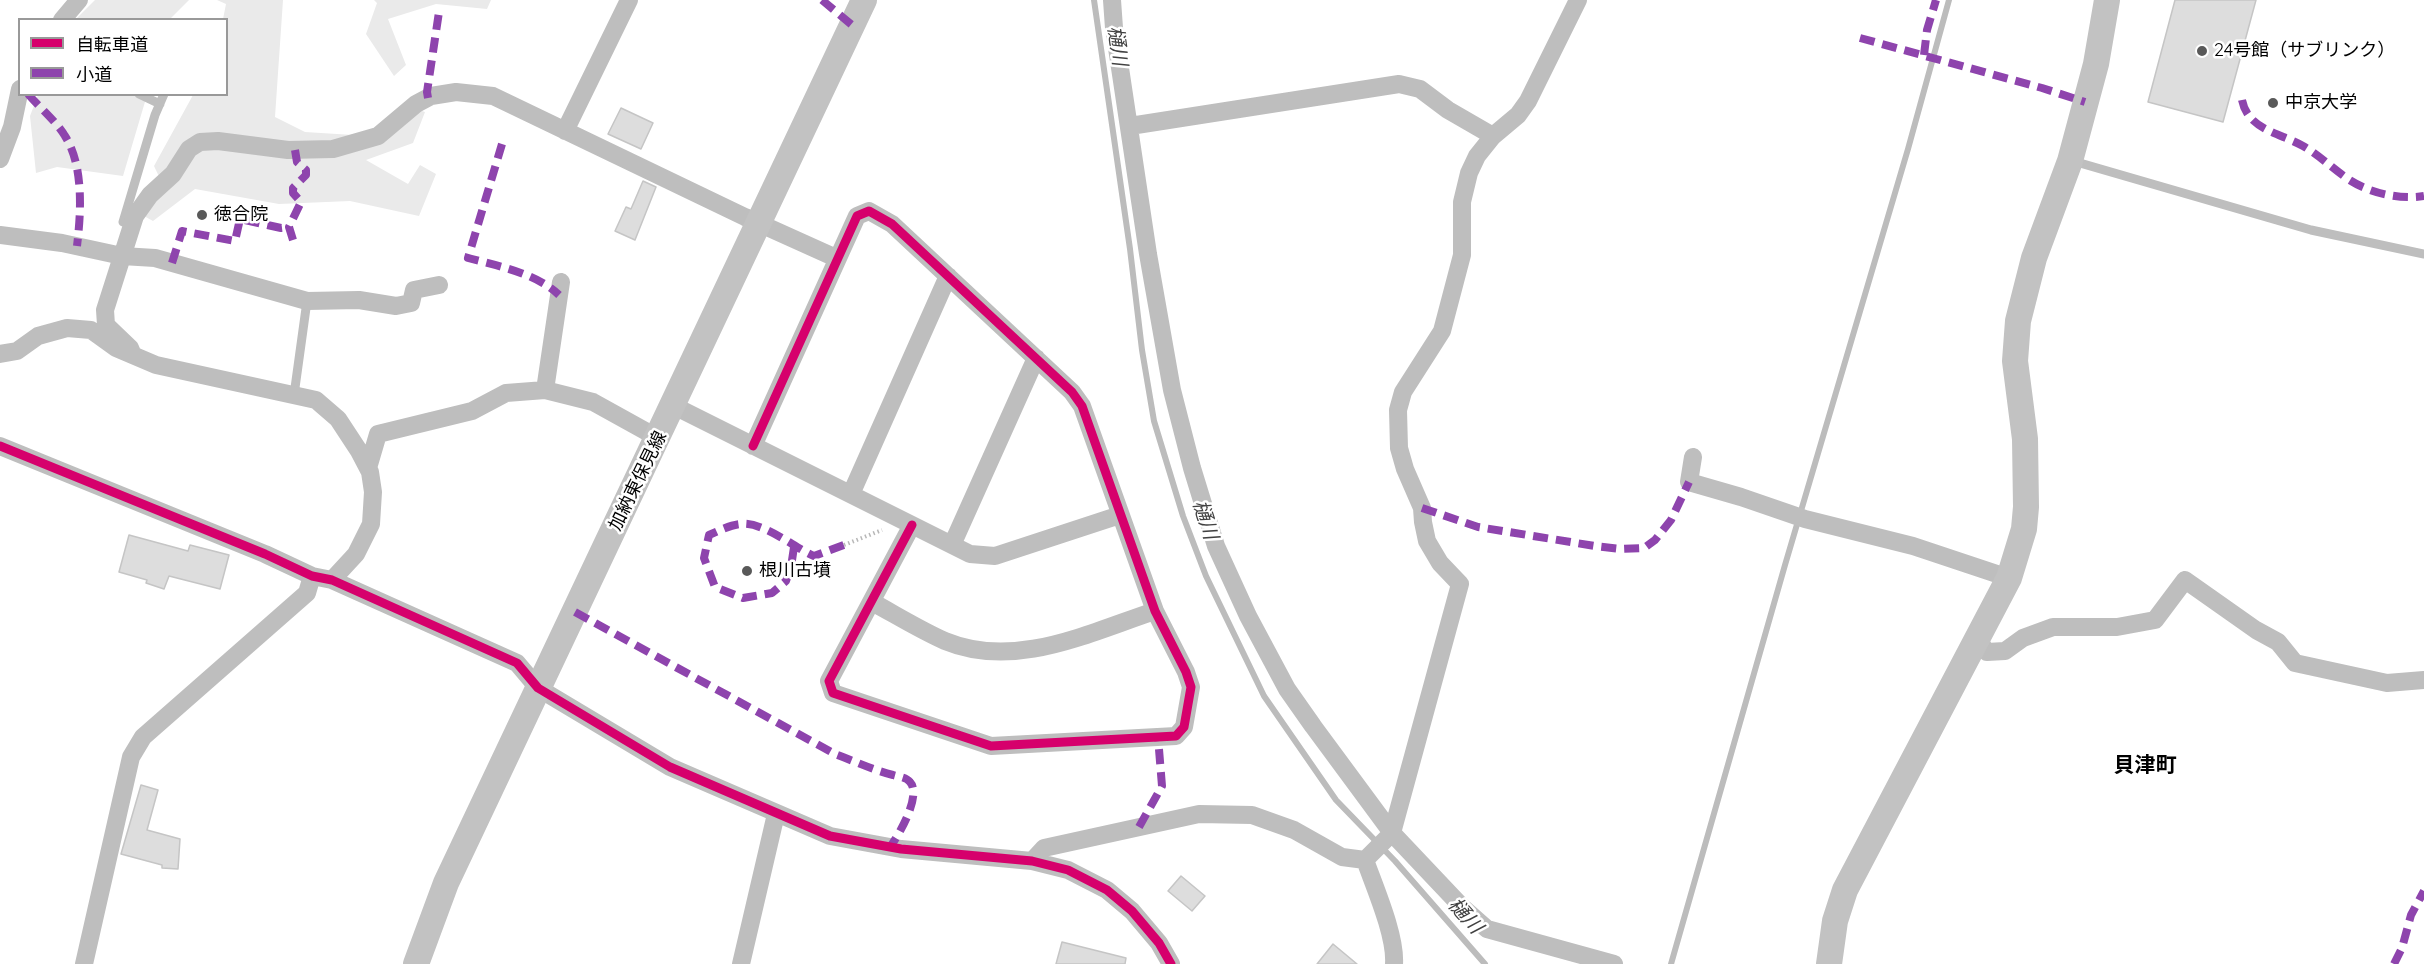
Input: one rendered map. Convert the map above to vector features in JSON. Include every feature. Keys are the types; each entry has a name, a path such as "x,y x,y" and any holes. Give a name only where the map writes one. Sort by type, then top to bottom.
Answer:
{"main road":[{"name":"加納東保見線","path":"416,964 446,883 674,406 864,0"},
{"path":"1828,964 1835,921 1845,890 2009,578 2024,529 2025,439 2015,361 2018,321 2034,258 2070,161 2096,64 2107,0"}],"street":[{"path":"64,18 78,0"},
{"path":"565,131 629,0"},
{"path":"1112,0 1114,28 1148,254 1172,390 1192,468 1216,546 1248,616 1287,689 1391,834 1462,907 1487,929 1614,964"},
{"path":"1032,861 1044,848 1199,814 1252,815 1294,830 1342,857 1368,857 1391,834 1460,584 1440,563 1427,541 1422,508 1405,469 1399,448 1398,410 1403,392 1442,331 1462,255 1462,202 1469,173 1477,156 1493,136 1518,115 1528,101 1578,0"},
{"path":"1130,126 1400,84 1420,89 1448,110 1493,136"},
{"path":"133,356 130,348 106,325 105,318 105,310 122,256 128,223 150,195 173,174 189,149 200,142 218,141 288,150 333,149 378,135 416,104 431,96 456,92 493,96 836,258"},
{"path":"0,159 12,127 19,96"},
{"path":"753,446 836,258 857,216 869,212 892,224 1072,392 1082,406 1155,610 1186,672 1191,687 1184,727 1176,736 991,746 833,693 829,681 872,602 908,523"},
{"path":"0,236 62,243 122,256 155,258 307,301 359,300 403,305 411,303 414,290 439,285"},
{"path":"851,494 948,276"},
{"path":"545,390 561,282"},
{"path":"0,354 17,351 38,336 67,328 91,330 116,348 156,365 316,400 338,419 368,468 373,492 371,524 356,554 332,580"},
{"path":"952,545 1036,358"},
{"path":"368,468 378,434 472,411 506,393 545,390 593,402 658,438"},
{"path":"674,406 970,554 995,555 1120,515"},
{"path":"0,446 265,554 312,576 332,580 517,663 538,688 670,767 830,836 901,849 1032,861 1068,870 1107,890 1132,911 1159,943 1171,964"},
{"path":"1693,457 1689,482 1805,519 1913,546 2009,578"},
{"path":"84,964 131,757 142,737 307,594 312,576"},
{"path":"1977,639 1987,652 2005,651 2023,638 2053,627 2117,627 2155,620 2185,580 2256,630 2278,642 2295,663 2387,683 2424,680"},
{"path":"872,602 945,641 973,650 996,652 1025,651 1054,644 1155,610"},
{"path":"741,964 776,814"},
{"path":"1368,857 1387,922 1395,956 1394,964"}],"lane":[{"path":"112,218 128,223 162,99"},
{"path":"2070,161 2311,230 2424,254"},
{"path":"294,395 307,301"}],"path":[{"path":"844,545 908,523"}],"shaded area":[{"path":"95,0 189,0 171,18 77,18"},
{"path":"217,0 283,0 275,117 305,132 353,135 376,142 419,110 425,112 413,143 366,160 408,184 420,165 436,174 419,216 350,201 279,204 195,189 153,221 144,216 165,189 154,166 192,96 228,96 228,18 223,18 226,4"},
{"path":"374,0 491,0 487,9 436,4 388,19 406,65 394,76 366,34 377,3"},
{"path":"38,96 147,96 123,176 57,167 36,173 30,116"}],"building":[{"name":"24号館（サブリンク）","path":"2175,0 2256,0 2223,122 2148,102"},
{"path":"621,108 653,123 641,149 608,134"},
{"path":"643,181 656,187 635,240 615,231 626,207 631,209"},
{"path":"129,535 188,551 190,545 229,555 220,589 169,576 164,589 146,583 147,580 119,572"},
{"path":"141,785 158,790 147,830 180,839 178,869 162,868 162,865 121,854"},
{"path":"1181,876 1205,896 1192,911 1168,891"},
{"path":"1062,942 1126,958 1125,964 1056,964"},
{"path":"1333,944 1357,964 1317,964"}],"waterway":[{"name":"樋川","path":"1094,0 1130,249 1142,350 1154,421 1183,516 1206,576 1264,696 1336,800 1395,861 1485,964"},
{"path":"1671,964 1785,565 1908,149 1949,0"}],"marked path":[{"path":"822,0 852,25"},
{"path":"1924,55 1927,30 1936,0"},
{"path":"428,98 439,12"},
{"path":"1860,38 2085,102"},
{"path":"30,96 61,130 71,148 80,190 77,246"},
{"path":"2242,100 2245,110 2258,124 2309,150 2356,184 2375,192 2395,196 2424,196"},
{"path":"502,144 468,258 528,276 550,287 559,295"},
{"path":"293,240 289,227 301,202 293,193 293,188 306,175 306,170 297,162 295,150"},
{"path":"172,263 182,231 235,241 240,219 281,228 289,227"},
{"path":"1422,508 1478,527 1595,546 1621,549 1644,548 1655,540 1671,520 1689,482"},
{"path":"794,547 786,581 772,593 743,598 715,587 704,558 709,535 740,524 749,524 768,530 814,556 844,545"},
{"path":"575,612 835,754 908,780 913,788 911,805 899,834 890,847"},
{"path":"1139,827 1162,786 1158,737"},
{"path":"2394,964 2402,948 2411,915 2424,891"}],"cycle path":[{"path":"753,446 857,216 869,211 892,224 1072,392 1082,406 1155,611 1186,672 1191,687 1184,727 1176,736 991,746 833,693 829,681 912,525"},
{"path":"0,446 265,554 312,576 332,580 517,663 538,688 670,767 830,836 901,849 1032,861 1068,870 1107,890 1132,911 1159,943 1171,964"}],"place":[{"name":"24号館（サブリンク）","path":"2202,51"},
{"name":"中京大学","path":"2273,103"},
{"name":"徳合院","path":"202,215"},
{"name":"根川古墳","path":"747,571"}],"district":[{"name":"貝津町","path":"2145,766"}]}
